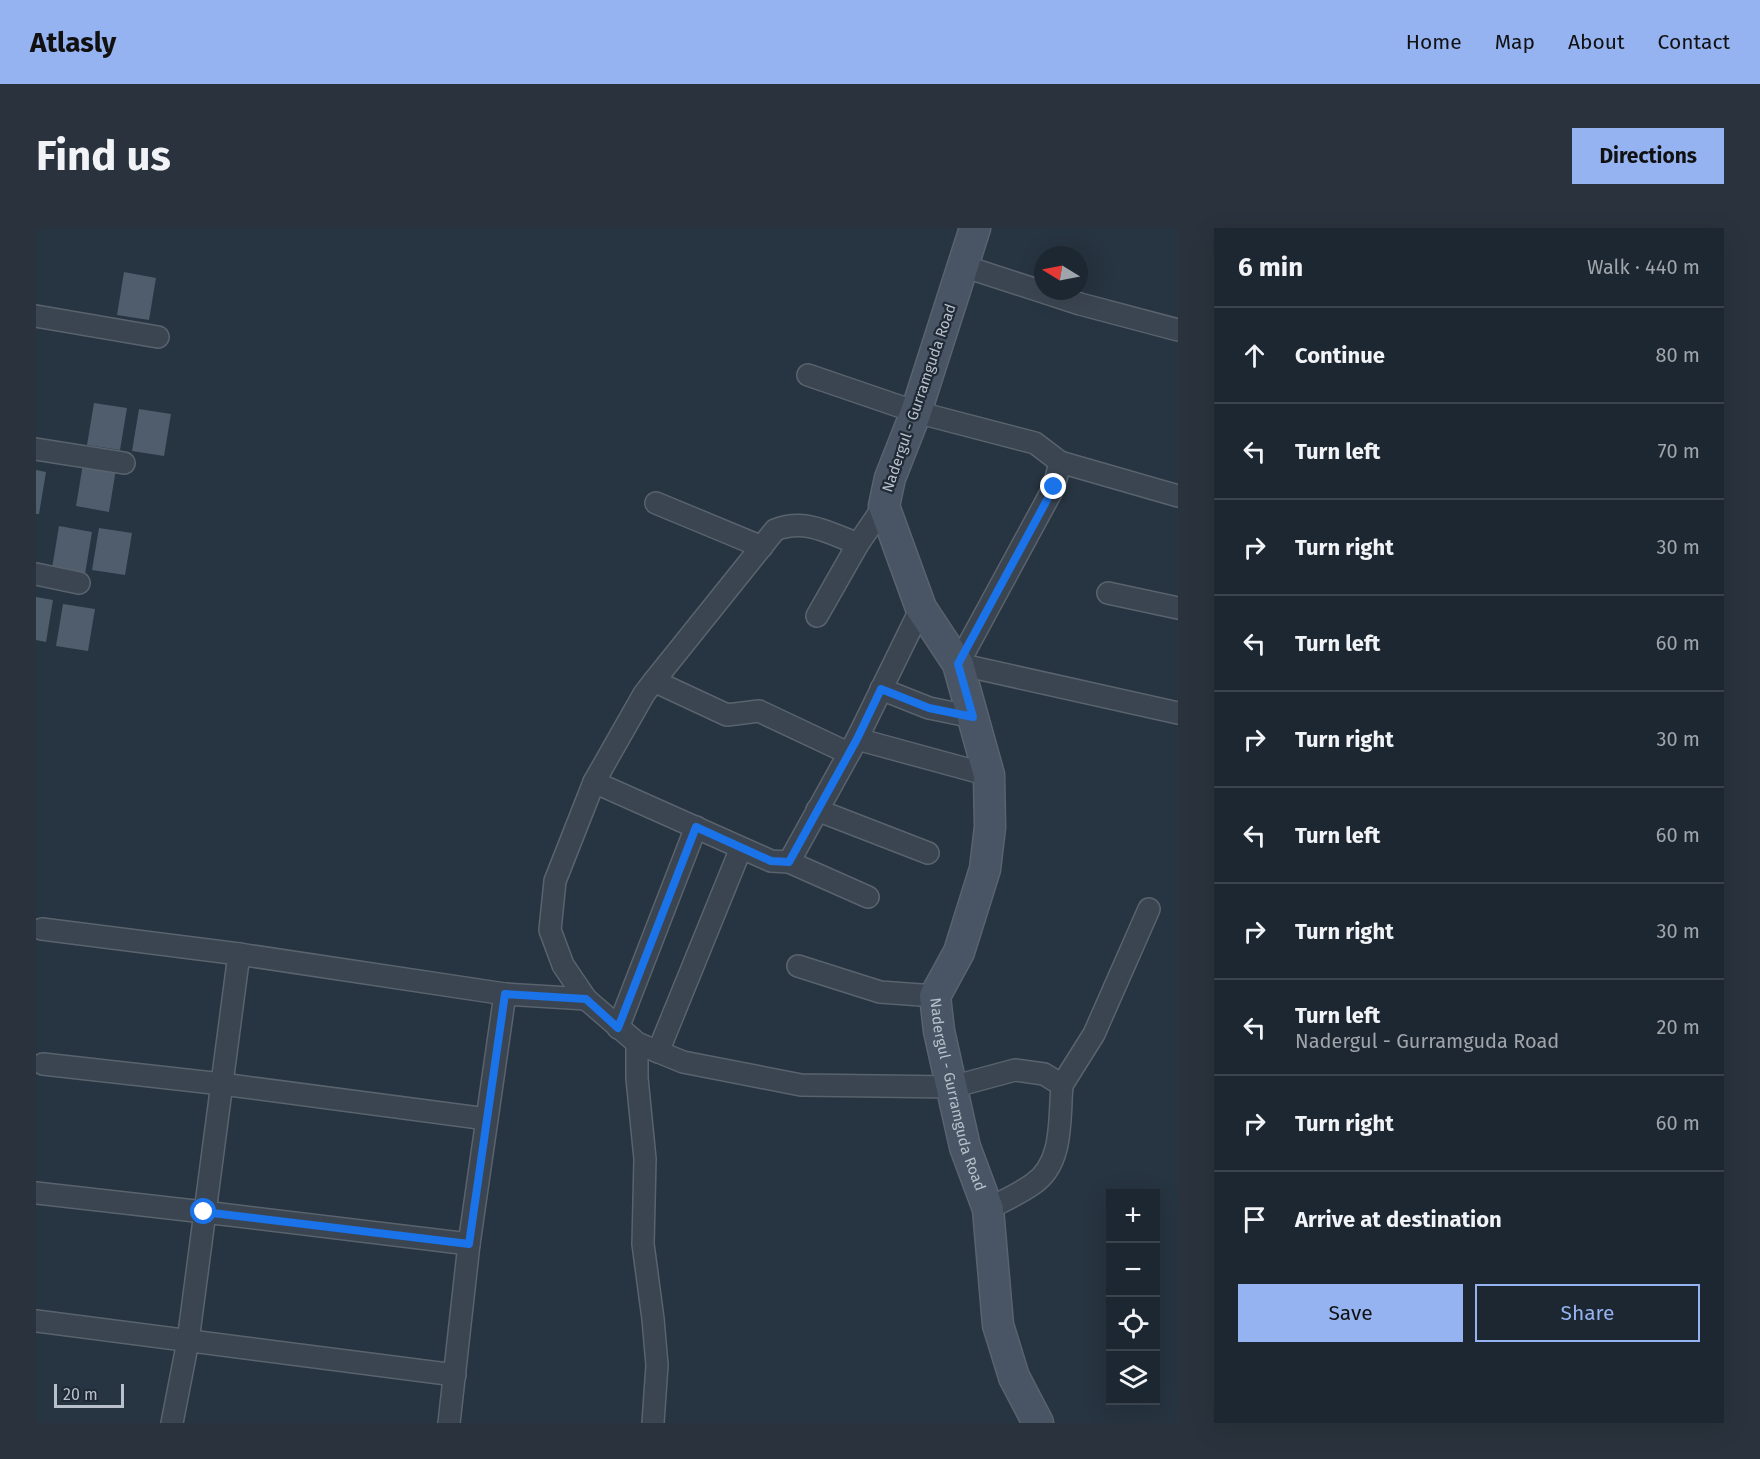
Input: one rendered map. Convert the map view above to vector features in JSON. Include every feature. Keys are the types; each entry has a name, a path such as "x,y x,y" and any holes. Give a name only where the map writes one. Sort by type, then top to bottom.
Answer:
{"main road":[{"name":"Nadergul - Gurramguda Road","path":"975,228 916,412 890,478 884,506 921,608 958,664 989,775 990,827 985,869 959,952 935,996 939,1031 965,1146 988,1209 998,1325 1014,1377 1038,1423"}],"street":[{"path":"963,266 1080,304 1178,330"},
{"path":"36,316 158,337"},
{"path":"808,375 916,412 1035,443 1060,462 1178,496"},
{"path":"36,449 124,463"},
{"path":"1060,462 1054,487 958,664 1178,713"},
{"path":"656,503 762,547"},
{"path":"817,616 858,544 884,506"},
{"path":"858,544 807,525 786,526 775,530 644,694 594,782 555,881 550,930 563,965 586,999 618,1028 637,1043 683,1062 801,1085 952,1087 1015,1070 1044,1074 1062,1085"},
{"path":"36,574 79,583"},
{"path":"1108,593 1178,608"},
{"path":"789,862 852,746 921,608"},
{"path":"654,681 727,715 759,711 852,746 989,775"},
{"path":"881,689 929,708 973,717"},
{"path":"594,782 771,861 789,862 868,897"},
{"path":"818,810 928,853"},
{"path":"618,1028 696,827"},
{"path":"658,1052 741,848"},
{"path":"988,1209 1034,1184 1049,1169 1056,1153 1062,1085 1094,1034 1149,909"},
{"path":"42,929 239,954 505,994 586,999"},
{"path":"172,1423 188,1341 239,954"},
{"path":"798,966 880,992 935,996"},
{"path":"449,1423 469,1244 505,994"},
{"path":"637,1043 637,1078 645,1159 643,1244 657,1365 653,1423"},
{"path":"43,1065 222,1084 487,1119"},
{"path":"36,1193 469,1244"},
{"path":"36,1321 455,1375"}],"building":[{"path":"124,272 156,278 149,320 117,315"},
{"path":"94,403 127,408 120,450 87,445"},
{"path":"139,409 171,414 164,456 132,451"},
{"path":"83,464 116,469 109,512 76,506"},
{"path":"36,470 46,472 39,514 36,514"},
{"path":"59,526 92,532 85,574 52,568"},
{"path":"99,528 132,533 125,575 92,570"},
{"path":"36,597 53,600 46,642 36,640"},
{"path":"63,604 95,609 88,651 56,646"}],"route":[{"path":"204,1212 469,1244 505,994 586,999 618,1028 696,827 771,861 789,862 857,739 881,689 929,708 973,717 958,664 1054,487"}]}
